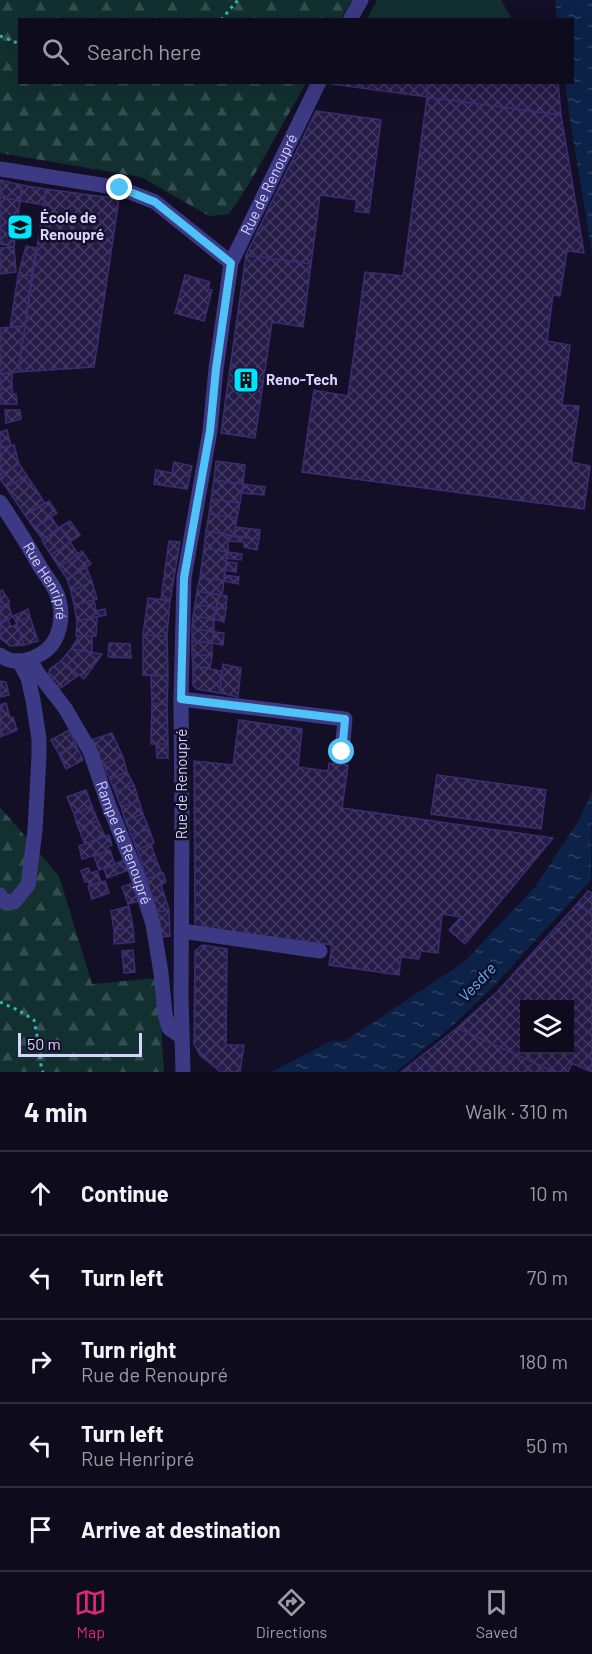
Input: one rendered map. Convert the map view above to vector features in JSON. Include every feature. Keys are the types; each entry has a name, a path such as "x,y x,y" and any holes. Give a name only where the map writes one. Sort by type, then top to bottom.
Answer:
{"street":[{"path":"351,18 361,0"},
{"name":"Rue de Renoupré","path":"186,1069 182,1037 181,699 184,578 210,431 231,263 318,84"},
{"path":"0,169 120,188 155,202 231,263"},
{"name":"Rue Henripré","path":"0,502 57,594 61,624 57,637 44,653 24,660"},
{"path":"0,655 7,660 24,660 39,739 35,830 28,885 14,902 2,901 0,895"},
{"name":"Rampe de Renoupré","path":"24,660 37,672 65,708 90,751 108,806 136,872 153,924 165,1014 169,1028 182,1037"},
{"path":"181,699 345,719 342,752"},
{"path":"182,931 320,951"}],"path":[{"path":"223,18 238,0"},
{"path":"0,36 18,43"},
{"path":"0,1002 34,1020 43,1072"}],"green space":[{"path":"0,0 352,0 342,18 18,18 18,84 305,84 249,184 229,214 209,216 141,177 0,153"},
{"path":"377,0 501,0 511,18 368,18"},
{"path":"0,807 59,876 92,984 158,978 164,1072 0,1072"}],"water":[{"path":"555,0 592,0 592,253 565,84 574,84 574,18 557,18"},
{"name":"Vesdre","path":"592,791 591,880 493,987 451,1027 396,1072 271,1072 331,1041 345,1041 464,962 535,887 579,820"}],"building":[{"path":"331,84 427,84 427,97"},
{"path":"427,84 558,84 561,115 427,97"},
{"path":"427,97 561,115 584,253 567,251 560,296 553,295 547,341 570,345 562,405 579,406 571,462 590,466 584,509 302,472 314,390 348,396 365,272 403,276"},
{"path":"316,111 381,120 369,213 355,211 357,200 320,195 311,264 246,255"},
{"path":"0,180 22,185 20,201 0,197"},
{"path":"22,185 46,189 43,205 20,201"},
{"path":"46,189 119,199 94,367 18,372"},
{"path":"0,197 20,201 14,247 0,244"},
{"path":"26,246 36,248 32,275 18,276"},
{"path":"14,247 16,272 0,274 0,248"},
{"name":"Reno-Tech","path":"246,255 311,264 303,327 272,322 255,438 221,433"},
{"path":"32,275 25,326 10,327 18,276"},
{"path":"185,275 210,282 208,289 212,290 204,321 175,313"},
{"path":"25,326 18,372 0,374 0,328"},
{"path":"12,373 12,388 0,389 0,374"},
{"path":"12,388 13,394 16,394 17,404 0,404 0,389"},
{"path":"5,410 20,410 21,419 6,423"},
{"path":"7,430 11,446 0,448 0,432"},
{"path":"14,445 19,464 0,475 0,448"},
{"path":"216,461 245,465 243,484 214,480"},
{"path":"174,462 192,466 187,489 154,484 156,470 172,473"},
{"path":"19,464 27,476 6,487 0,475"},
{"path":"27,476 45,503 25,515 6,487"},
{"path":"214,480 243,484 240,503 211,499"},
{"path":"243,484 265,487 264,495 242,493"},
{"path":"211,499 240,503 237,518 209,514"},
{"path":"49,501 57,513 34,528 25,515"},
{"path":"209,514 237,518 234,536 206,531"},
{"path":"51,517 59,529 43,540 34,528"},
{"path":"70,521 80,535 70,542 60,527"},
{"path":"60,527 70,542 51,555 42,541"},
{"path":"236,527 260,530 259,539 234,536"},
{"path":"206,531 228,535 228,552 204,548"},
{"path":"228,535 259,539 257,550 244,547 244,542 228,541"},
{"path":"169,541 180,542 170,601 161,599"},
{"path":"70,542 78,554 59,567 51,555"},
{"path":"204,548 228,552 224,581 200,577"},
{"path":"82,551 91,564 67,579 59,567"},
{"path":"228,552 242,554 241,560 226,558"},
{"path":"226,562 237,563 236,572 225,570"},
{"path":"86,566 92,582 71,591 67,579"},
{"path":"224,575 239,577 238,584 224,581"},
{"path":"200,577 224,581 222,595 197,591"},
{"path":"92,582 97,599 74,605 71,591"},
{"path":"2,590 10,602 0,608 0,591"},
{"path":"197,591 219,595 216,608 195,604"},
{"path":"219,595 227,596 226,609 216,608"},
{"path":"148,598 170,601 167,636 143,635"},
{"path":"94,600 96,611 105,609 106,615 77,621 74,605"},
{"path":"8,603 12,617 0,624 0,608"},
{"path":"195,604 216,608 214,619 193,616"},
{"path":"216,608 226,609 224,622 214,619"},
{"path":"28,609 30,617 16,622 13,616"},
{"path":"193,616 214,619 214,632 192,628"},
{"path":"30,617 38,641 24,645 16,622"},
{"path":"97,617 96,636 76,636 77,621"},
{"path":"8,619 11,627 17,624 24,645 10,646 0,638 0,624"},
{"path":"192,628 214,632 212,643 192,641"},
{"path":"214,632 224,633 223,645 212,643"},
{"path":"143,635 167,636 168,676 143,675"},
{"path":"79,636 92,636 92,652 71,649"},
{"path":"192,641 212,643 212,656 192,654"},
{"path":"109,643 130,644 131,658 108,657"},
{"path":"71,649 102,654 84,679 61,661"},
{"path":"192,654 212,656 210,668 193,666"},
{"path":"61,661 79,675 59,689 48,676 50,669"},
{"path":"223,664 241,668 238,697 220,693"},
{"path":"193,666 222,671 220,693 197,689 193,685"},
{"path":"151,675 168,676 167,704 152,704"},
{"path":"0,681 6,682 9,695 0,697"},
{"path":"6,703 10,718 13,717 17,730 0,737 0,705"},
{"path":"152,704 167,704 168,744 151,744"},
{"path":"239,720 302,729 298,767 328,771 329,763 348,765 342,808 553,838 465,944 449,930 461,917 442,914 438,953 421,951 419,959 401,957 399,975 329,965 332,945 195,927 194,761 233,765"},
{"path":"69,730 76,745 59,754 51,740"},
{"path":"112,733 123,757 103,764 91,740"},
{"path":"156,744 168,744 168,758 157,758"},
{"path":"76,745 83,760 66,769 59,754"},
{"path":"123,757 127,772 110,779 103,764"},
{"path":"127,772 134,785 115,792 110,779"},
{"path":"437,775 546,790 541,829 431,814"},
{"path":"134,785 139,801 121,807 115,792"},
{"path":"86,790 92,806 74,814 67,797"},
{"path":"139,801 143,814 125,820 121,807"},
{"path":"92,806 98,821 78,827 74,814"},
{"path":"143,814 149,829 131,835 125,820"},
{"path":"98,821 105,836 85,844 78,827"},
{"path":"149,829 154,843 137,850 131,835"},
{"path":"109,835 112,845 107,847 108,851 82,859 79,846"},
{"path":"151,844 156,859 142,864 137,850"},
{"path":"110,850 115,865 99,870 94,856"},
{"path":"156,859 162,874 146,879 142,864"},
{"path":"124,860 128,870 107,878 104,869"},
{"path":"88,868 91,873 97,871 101,882 90,886 88,881 85,882 81,871"},
{"path":"163,873 166,882 161,885 164,894 153,898 146,879"},
{"path":"105,881 109,893 92,899 88,886"},
{"path":"136,882 142,900 128,904 122,887"},
{"path":"588,891 592,893 592,914 577,904"},
{"path":"164,894 169,910 157,912 153,898"},
{"path":"577,904 592,914 592,1072 572,1063 568,1072 555,1072 457,1028 498,991"},
{"path":"129,906 133,927 114,930 111,911"},
{"path":"169,910 170,936 161,937 157,912"},
{"path":"133,927 134,942 114,944 114,930"},
{"path":"202,945 227,949 226,1045 244,1045 240,1072 221,1072 200,1055 194,1044 195,951"},
{"path":"133,950 135,972 124,973 122,951"},
{"path":"457,1028 555,1072 401,1072"}],"place":[{"name":"École de Renoupré","path":"20,227"},
{"name":"Reno-Tech","path":"246,380"}],"route":[{"path":"120,188 155,202 231,263 210,431 184,578 181,699 345,719 342,752"}]}
